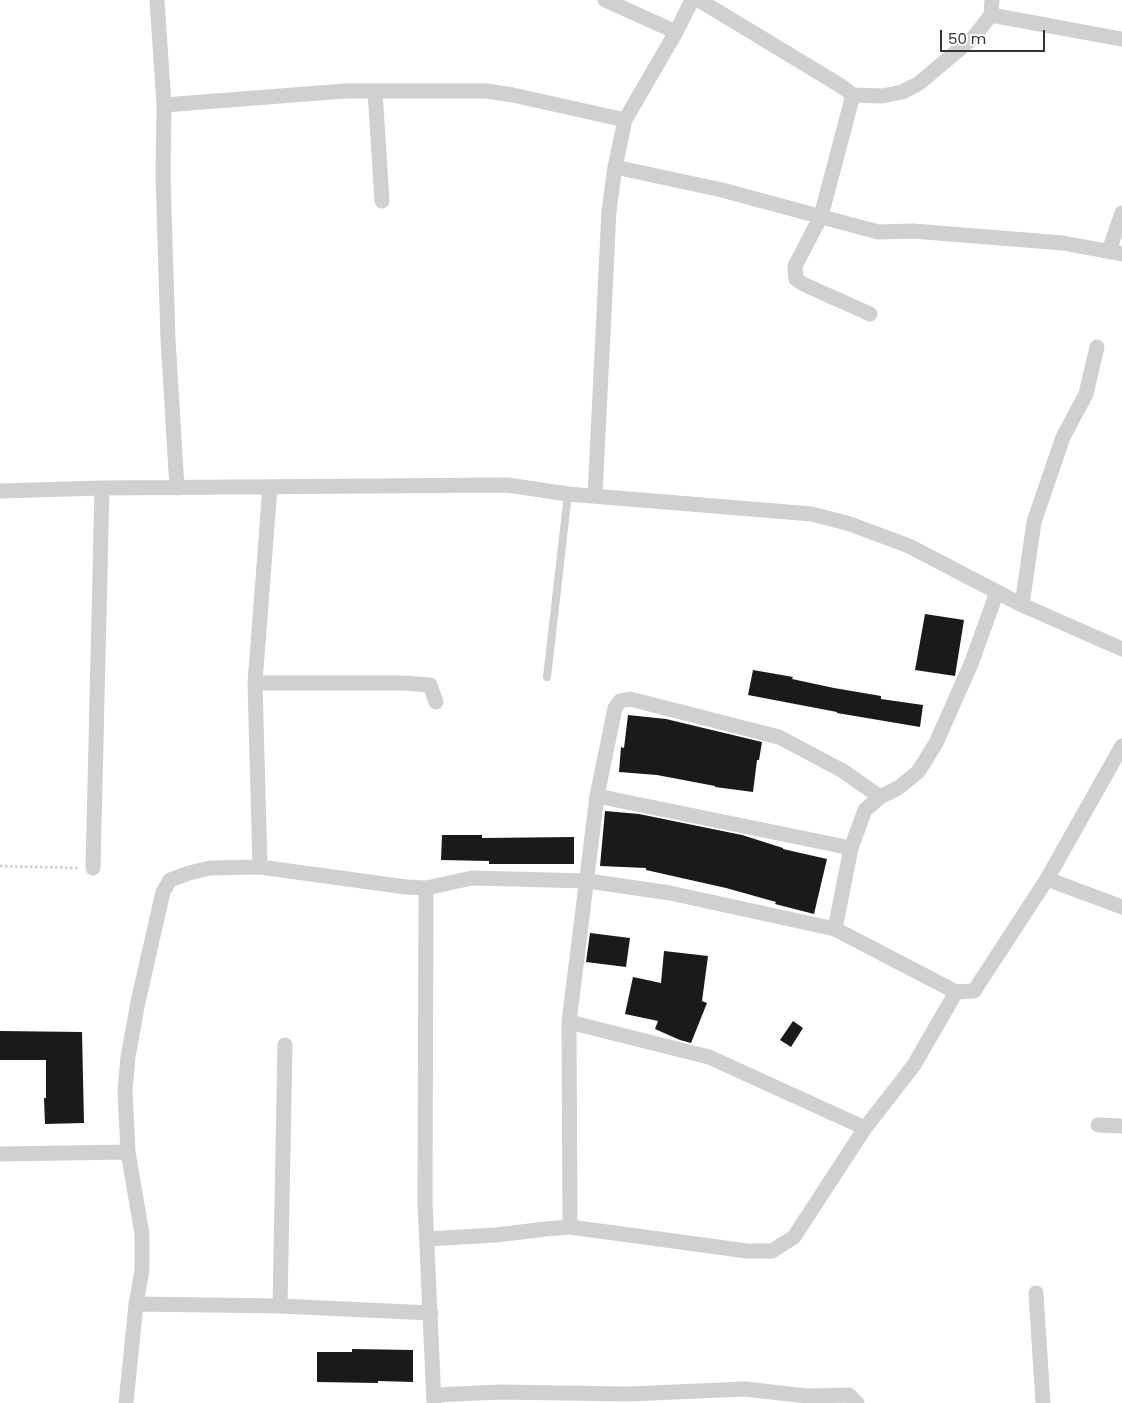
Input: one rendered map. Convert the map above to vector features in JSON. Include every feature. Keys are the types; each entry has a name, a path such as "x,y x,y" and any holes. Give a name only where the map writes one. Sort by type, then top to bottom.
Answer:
{"street":[{"path":"157,0 164,105 163,175 168,329 177,488"},
{"path":"604,0 676,32"},
{"path":"595,495 609,211 615,167 625,120 676,32 692,0"},
{"path":"699,0 853,95 882,96 902,92 918,84 973,38 992,8 1122,38"},
{"path":"164,105 345,91 486,91 513,95 625,120"},
{"path":"376,91 382,201"},
{"path":"853,95 821,216 795,266 796,279 803,284 870,314"},
{"path":"615,167 722,190 878,232 913,231 1063,243 1115,252 1122,213"},
{"path":"1022,605 1034,522 1063,437 1086,394 1097,347"},
{"path":"0,491 102,488 508,485 568,494 812,514 850,524 909,546 1022,605 1122,649"},
{"path":"260,867 255,683 270,487"},
{"path":"93,868 102,488"},
{"path":"835,929 851,848 865,810 880,797 898,788 918,772 936,743 971,664 997,592"},
{"path":"255,683 394,683 430,685 436,702"},
{"path":"570,1227 569,1022 588,881 597,796 615,708 620,701 630,699 779,737 843,771 880,797"},
{"path":"126,1403 136,1304 142,1270 142,1234 128,1152 125,1091 128,1057 138,1002 164,892 170,880 210,868 260,867 406,887 426,888 472,878 588,881 670,893 835,929 956,992 974,991 1047,879 1122,746"},
{"path":"597,796 851,848"},
{"path":"1047,879 1122,907"},
{"path":"426,888 425,1203 434,1399 500,1392 628,1398 745,1389 807,1396 849,1395 857,1403"},
{"path":"428,1239 570,1227 772,1252 794,1237 865,1128 914,1064 956,992"},
{"path":"569,1022 710,1057 865,1128"},
{"path":"280,1306 285,1045"},
{"path":"1098,1125 1122,1126"},
{"path":"0,1154 128,1152"},
{"path":"1036,1293 1043,1403"},
{"path":"136,1304 280,1306 431,1313"}],"lane":[{"path":"547,677 568,494"}],"path":[{"path":"0,866 93,868"}],"building":[{"path":"925,614 964,620 955,676 915,670"},
{"path":"753,670 793,677 792,679 834,688 881,696 881,699 923,705 920,727 748,695"},
{"path":"628,715 666,719 762,742 759,760 757,760 753,792 715,787 657,775 619,772 621,747 624,748"},
{"path":"605,811 639,814 742,835 783,849 827,859 814,914 726,888 646,870 646,868 600,866"},
{"path":"442,835 482,835 482,838 574,837 574,864 489,864 489,861 441,860"},
{"path":"590,933 630,938 626,967 586,962"},
{"path":"664,951 708,956 702,1001 707,1003 691,1043 655,1029 658,1021 625,1014 633,977 661,983"},
{"path":"793,1021 803,1028 791,1047 780,1040"},
{"path":"0,1031 82,1032 84,1123 45,1124 46,1060 0,1060"},
{"path":"352,1349 413,1350 413,1382 317,1382 317,1352 352,1352"}]}
